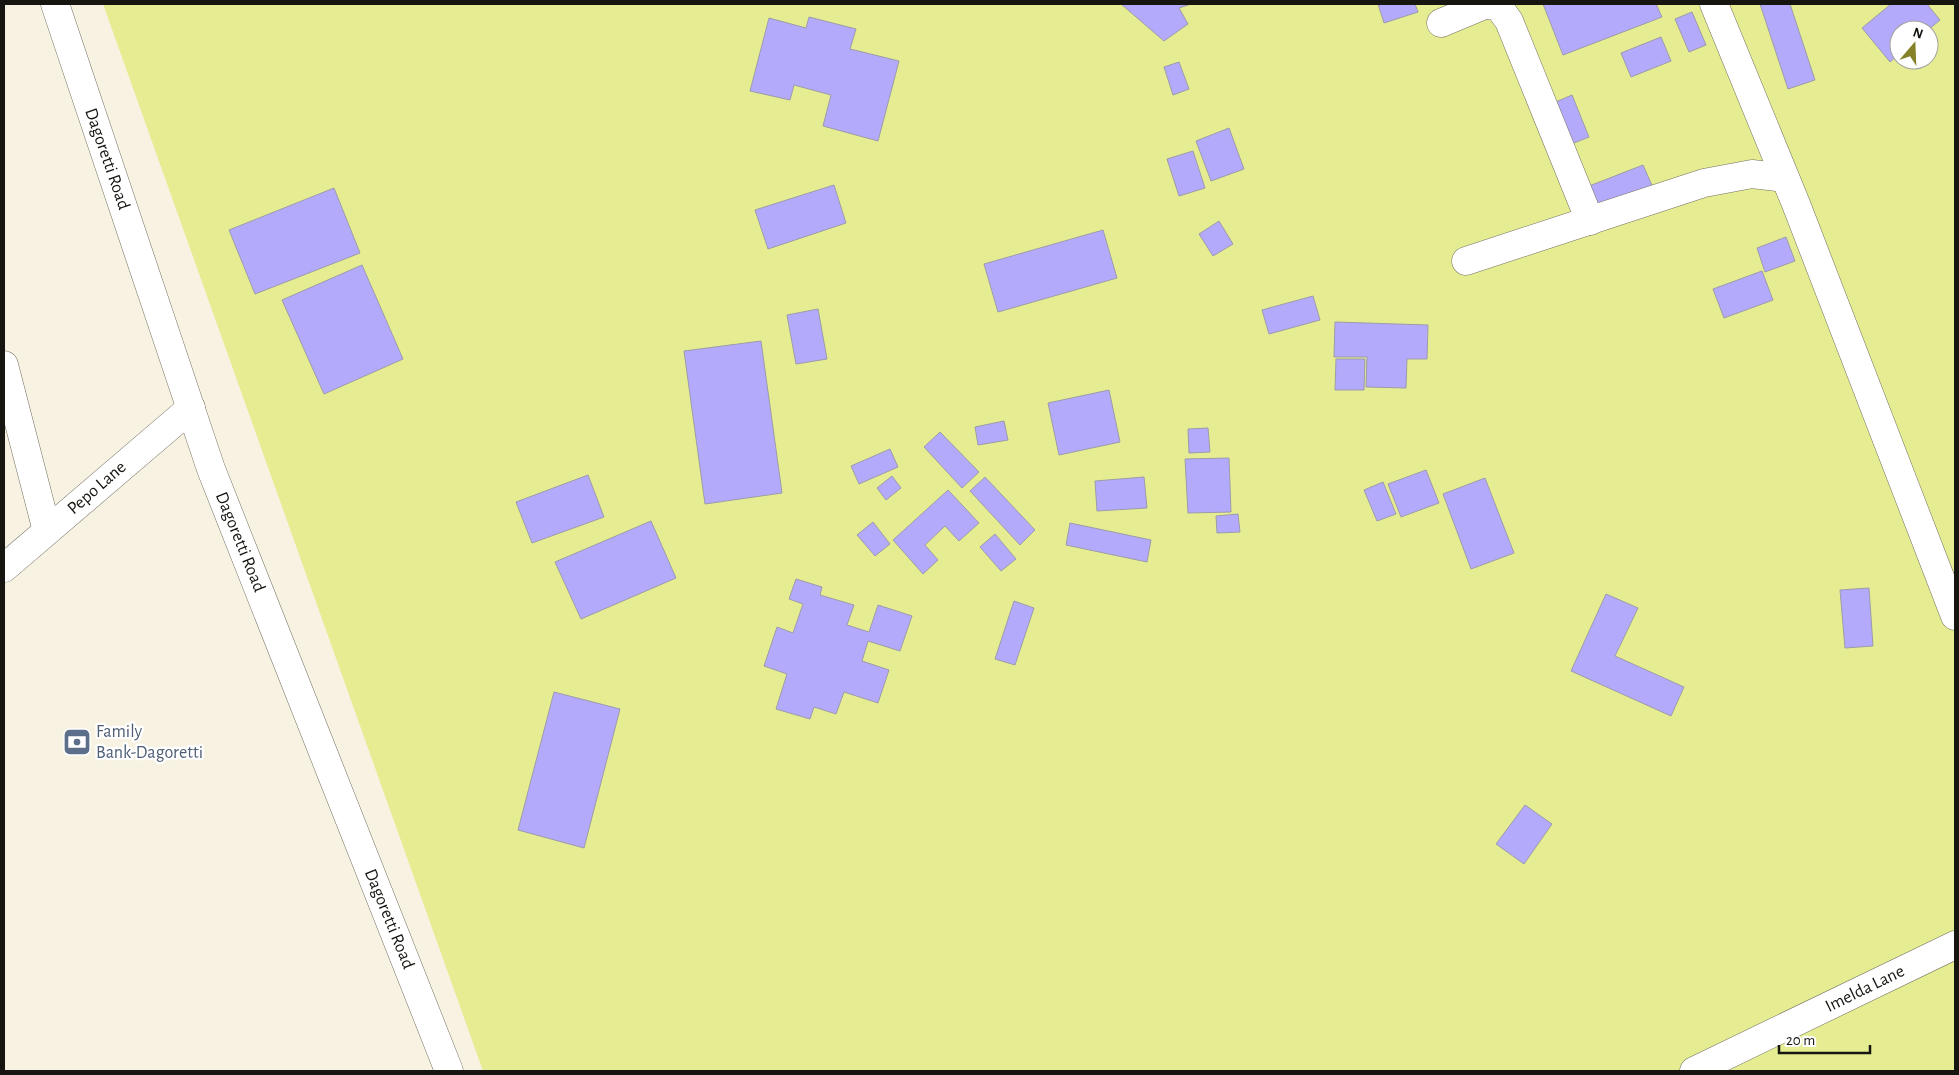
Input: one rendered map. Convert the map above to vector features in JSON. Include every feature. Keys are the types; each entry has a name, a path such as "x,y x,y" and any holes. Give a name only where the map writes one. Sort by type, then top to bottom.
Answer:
{"street":[{"name":"Dagoretti Road","path":"55,4 211,469 449,1071"},
{"path":"1714,4 1786,178 1955,616"},
{"path":"1441,23 1484,5 1498,6 1509,21 1590,221"},
{"path":"1466,261 1704,183 1752,174 1786,178"},
{"path":"4,365 47,531"},
{"name":"Pepo Lane","path":"4,568 191,408"},
{"name":"Imelda Lane","path":"1694,1071 1955,945"}],"green space":[{"path":"103,4 1955,4 1955,1071 483,1071"}],"building":[{"path":"1121,4 1191,4 1179,8 1188,24 1164,41"},
{"path":"1378,4 1415,4 1418,12 1384,23"},
{"path":"1543,4 1656,4 1662,17 1563,55"},
{"path":"1760,4 1790,4 1815,80 1788,89"},
{"path":"1891,4 1927,4 1940,20 1889,20 1889,61 1862,28"},
{"path":"1692,12 1706,45 1689,52 1675,19"},
{"path":"809,17 856,29 850,49 899,61 878,141 823,126 831,95 794,85 790,100 750,91 769,18 806,28"},
{"path":"1661,37 1671,61 1631,77 1621,53"},
{"path":"1179,62 1189,89 1173,95 1164,67"},
{"path":"1572,95 1589,137 1569,145 1551,104"},
{"path":"1229,128 1244,169 1211,181 1196,141"},
{"path":"1193,151 1205,188 1179,196 1167,159"},
{"path":"1643,165 1654,190 1595,213 1584,188"},
{"path":"834,185 846,223 768,249 755,210"},
{"path":"334,188 360,253 255,294 229,230"},
{"path":"1219,221 1233,244 1213,256 1199,234"},
{"path":"1103,230 1117,278 998,312 984,264"},
{"path":"1786,237 1795,261 1765,272 1757,248"},
{"path":"362,265 403,359 324,394 282,300"},
{"path":"1762,271 1773,300 1724,318 1713,289"},
{"path":"1313,296 1320,320 1269,334 1262,310"},
{"path":"818,309 827,359 796,364 787,315"},
{"path":"1335,322 1428,325 1427,359 1407,359 1406,388 1366,387 1367,357 1334,357"},
{"path":"761,341 782,493 705,504 684,351"},
{"path":"1336,359 1365,359 1364,390 1335,390"},
{"path":"1109,390 1120,442 1059,455 1048,403"},
{"path":"1004,421 1008,440 978,445 975,427"},
{"path":"1208,428 1210,452 1189,453 1188,429"},
{"path":"940,432 979,472 962,488 924,447"},
{"path":"890,449 898,467 859,484 851,466"},
{"path":"1229,458 1231,512 1188,513 1185,459"},
{"path":"1426,470 1439,503 1401,517 1388,484"},
{"path":"588,475 604,517 532,543 516,502"},
{"path":"892,476 901,488 886,500 877,488"},
{"path":"985,477 1035,530 1020,545 970,491"},
{"path":"1144,477 1147,508 1097,511 1095,481"},
{"path":"1485,478 1514,553 1471,569 1443,494"},
{"path":"1383,482 1396,514 1377,521 1364,490"},
{"path":"948,490 979,523 959,541 945,526 925,545 938,560 923,574 893,540"},
{"path":"1238,514 1240,532 1217,533 1216,516"},
{"path":"651,521 676,578 581,619 555,562"},
{"path":"873,522 890,544 875,556 857,535"},
{"path":"1070,523 1151,540 1147,562 1066,545"},
{"path":"995,534 1016,559 1001,571 980,547"},
{"path":"796,579 822,587 820,595 854,605 847,625 869,632 878,605 912,616 900,651 868,641 862,661 889,670 878,703 844,692 836,714 814,707 810,719 776,709 787,674 764,666 777,627 793,633 803,604 789,599"},
{"path":"1869,588 1873,646 1845,648 1840,590"},
{"path":"1606,594 1638,608 1615,656 1684,687 1671,716 1571,671"},
{"path":"1014,601 1034,608 1015,665 995,659"},
{"path":"554,692 620,709 584,848 518,830"},
{"path":"1525,805 1552,824 1524,864 1496,844"}],"place":[{"name":"Family Bank-Dagoretti","path":"77,742"}]}
